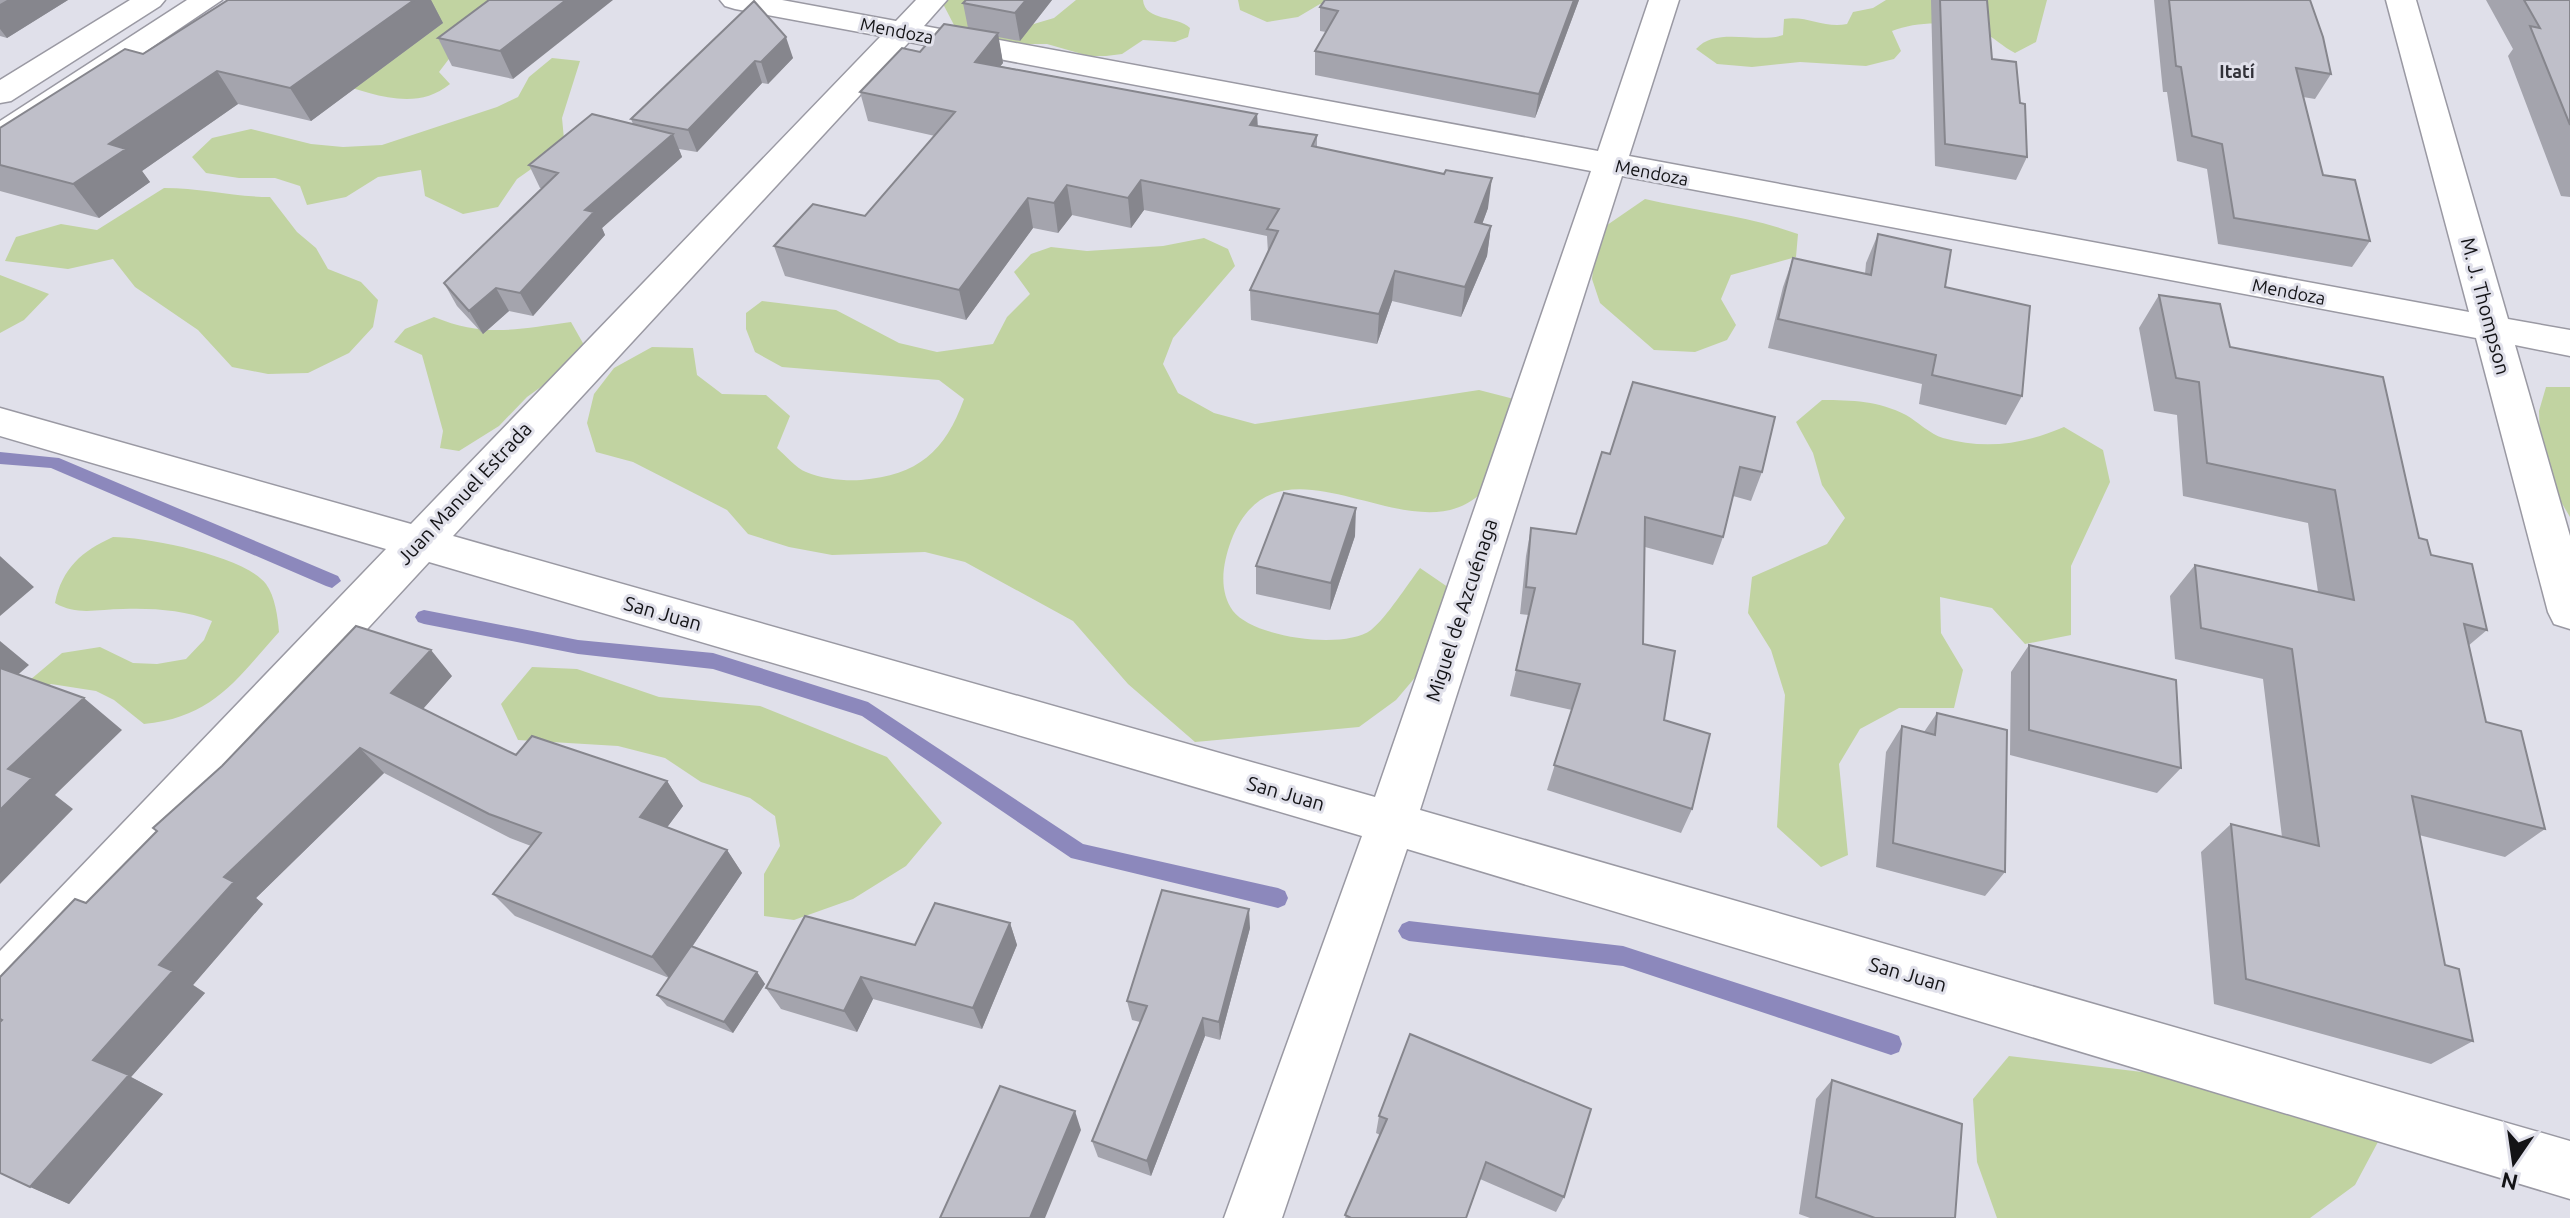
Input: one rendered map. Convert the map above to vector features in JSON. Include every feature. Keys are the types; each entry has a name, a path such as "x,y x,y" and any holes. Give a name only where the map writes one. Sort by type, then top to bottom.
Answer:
{"street":[{"path":"0,94 150,0"},
{"path":"0,135 207,0"},
{"name":"Mendoza","path":"735,0 2570,343"},
{"name":"Juan Manuel Estrada","path":"0,988 932,0"},
{"name":"Miguel de Azcuénaga","path":"1253,1218 1391,823 1664,0"},
{"name":"M. J. Thompson","path":"2401,0 2570,612"},
{"name":"San Juan","path":"0,422 1391,823 2570,1170"}],"green space":[{"path":"392,0 517,0 458,47 439,72 450,84 436,93 408,99 392,98 332,82"},
{"path":"941,0 984,0 1027,26 1054,18 1076,0 1143,0 1149,12 1190,28 1188,37 1175,42 1143,40 1122,54 1089,56 1047,44 996,44 954,25"},
{"path":"1238,0 1433,0 1320,4 1298,17 1267,22 1240,10"},
{"path":"1886,0 2047,0 2036,42 2015,53 1982,32 1937,24 1913,25 1892,31 1901,51 1894,59 1866,66 1800,62 1752,67 1717,64 1696,49 1714,38 1783,35 1784,19 1847,24 1853,12 1873,8"},
{"path":"552,58 580,61 562,118 564,139 544,160 517,179 498,207 463,214 425,196 421,170 378,177 346,197 307,205 300,186 275,178 239,178 206,173 192,157 212,138 251,129 311,144 343,147 382,145 497,107 518,97 529,77"},
{"path":"164,188 270,197 297,232 316,248 328,269 361,282 378,300 373,327 349,353 308,373 268,374 232,367 198,330 135,287 113,259 68,269 5,261 16,237 61,224 97,230"},
{"path":"1645,199 1742,218 1798,234 1796,257 1731,275 1721,299 1736,325 1727,340 1695,352 1654,350 1600,303 1592,279 1597,232"},
{"path":"1204,238 1228,249 1235,266 1173,338 1163,364 1178,393 1214,413 1255,424 1479,390 1514,399 1487,485 1483,491 1454,509 1421,512 1313,490 1280,491 1252,506 1231,541 1223,576 1228,603 1244,620 1279,634 1321,640 1358,636 1371,630 1420,568 1458,594 1424,667 1396,700 1359,727 1195,742 1128,684 1073,621 965,562 925,552 832,555 789,547 748,534 727,510 633,462 596,452 587,423 594,394 614,368 652,347 693,348 697,375 722,394 766,395 790,416 777,448 802,470 847,480 898,473 927,458 938,447 964,399 939,380 782,367 755,352 746,329 746,313 762,301 836,310 899,343 937,352 993,344 1007,317 1030,294 1014,272 1031,254 1051,247 1087,251 1163,246"},
{"path":"0,275 49,294 24,320 0,333"},
{"path":"434,317 452,324 486,330 571,322 584,345 563,371 527,397 499,426 459,451 440,448 443,431 422,355 394,342 405,329"},
{"path":"2546,387 2570,387 2570,517 2541,468 2539,411"},
{"path":"1822,400 1855,401 1886,407 1906,415 1938,436 1974,444 2019,441 2064,427 2103,450 2110,482 2071,566 2071,635 2025,644 1992,608 1940,597 1941,633 1963,670 1954,708 1899,708 1860,729 1839,764 1848,855 1821,867 1777,827 1785,695 1771,650 1748,613 1752,577 1827,544 1845,518 1822,485 1813,453 1796,422"},
{"path":"113,537 148,540 194,550 255,574 272,595 279,632 221,694 188,714 168,720 144,724 114,700 96,691 51,684 25,699 0,696 30,680 62,653 100,647 133,663 157,664 186,659 204,640 212,621 190,614 146,609 80,611 55,603 63,580 75,562"},
{"path":"532,667 577,669 659,697 760,706 887,757 942,823 906,866 853,899 794,920 764,916 764,874 780,846 775,816 750,798 701,782 665,758 618,746 518,740 501,704"},
{"path":"2009,1056 2250,1085 2379,1140 2355,1185 2310,1218 1997,1218 1977,1162 1973,1099"}],"building":[{"path":"228,0 414,0 290,88 217,71 109,144 126,149 73,184 0,165 0,128 125,49 143,54"},
{"path":"489,0 566,0 500,51 438,38"},
{"path":"966,0 1026,0 1015,13 963,3"},
{"path":"1325,0 1574,0 1539,94 1315,51 1338,11 1320,7"},
{"path":"1940,0 1987,0 1992,59 2016,62 2020,103 2025,104 2027,157 1945,144"},
{"path":"2169,0 2310,0 2323,37 2331,74 2296,68 2323,175 2355,180 2370,241 2234,218 2222,144 2192,136 2181,67 2176,66"},
{"path":"2524,0 2570,0 2570,125 2530,26 2540,28"},
{"path":"754,1 786,37 761,62 755,61 688,130 631,119"},
{"path":"944,24 998,33 975,62 1257,114 1250,125 1317,135 1312,146 1444,174 1446,170 1492,178 1475,222 1491,226 1465,287 1395,271 1379,314 1250,290 1278,231 1267,229 1279,209 1141,180 1128,198 1067,185 1054,203 1028,198 959,290 774,246 813,204 865,216 955,112 860,92 902,48 920,52"},
{"path":"592,114 673,134 585,210 594,212 520,293 496,288 469,311 444,283 558,173 529,165"},
{"path":"1878,234 1951,250 1945,287 2030,306 2022,396 1932,375 1936,355 1778,319 1793,258 1871,275"},
{"path":"2159,295 2220,304 2230,347 2383,377 2419,538 2427,540 2431,555 2472,564 2487,630 2464,624 2486,722 2521,731 2545,829 2412,796 2445,965 2459,969 2473,1041 2246,979 2231,824 2319,846 2292,649 2201,628 2195,565 2354,600 2335,490 2207,463 2199,382 2176,378"},
{"path":"1633,382 1775,417 1762,472 1740,467 1723,537 1645,517 1643,644 1675,651 1664,720 1710,734 1692,809 1554,765 1580,684 1516,670 1535,588 1526,587 1531,528 1576,534 1602,452 1610,454"},
{"path":"1284,493 1356,508 1331,583 1256,566"},
{"path":"356,626 431,650 391,693 516,755 532,736 667,781 640,817 727,850 652,957 493,894 541,833 489,814 360,748 224,877 234,882 159,965 173,971 93,1060 129,1075 30,1187 0,1173 0,977 75,899 86,903 157,831 153,828 222,766"},
{"path":"2029,645 2176,680 2181,768 2029,730"},
{"path":"0,668 84,698 8,769 32,778 0,810"},
{"path":"1937,713 2007,730 2005,872 1893,843 1902,726 1935,735"},
{"path":"1162,890 1249,909 1219,1022 1203,1018 1147,1161 1092,1141 1147,1006 1127,1001"},
{"path":"935,903 1010,923 973,1008 861,977 844,1011 766,988 805,916 915,945"},
{"path":"691,946 757,972 724,1022 657,995"},
{"path":"1410,1034 1591,1109 1564,1197 1486,1162 1466,1218 1351,1218 1345,1215 1387,1119 1379,1116"},
{"path":"1832,1080 1962,1124 1955,1218 1875,1218 1816,1197"},
{"path":"1000,1086 1075,1111 1030,1218 940,1218"}],"waterway":[{"path":"0,458 53,462 332,581"},
{"path":"424,617 578,647 713,661 868,710 1078,852 1278,898"},
{"path":"1409,931 1623,956 1891,1044"}],"district":[{"name":"Itatí","path":"2237,71"}]}
